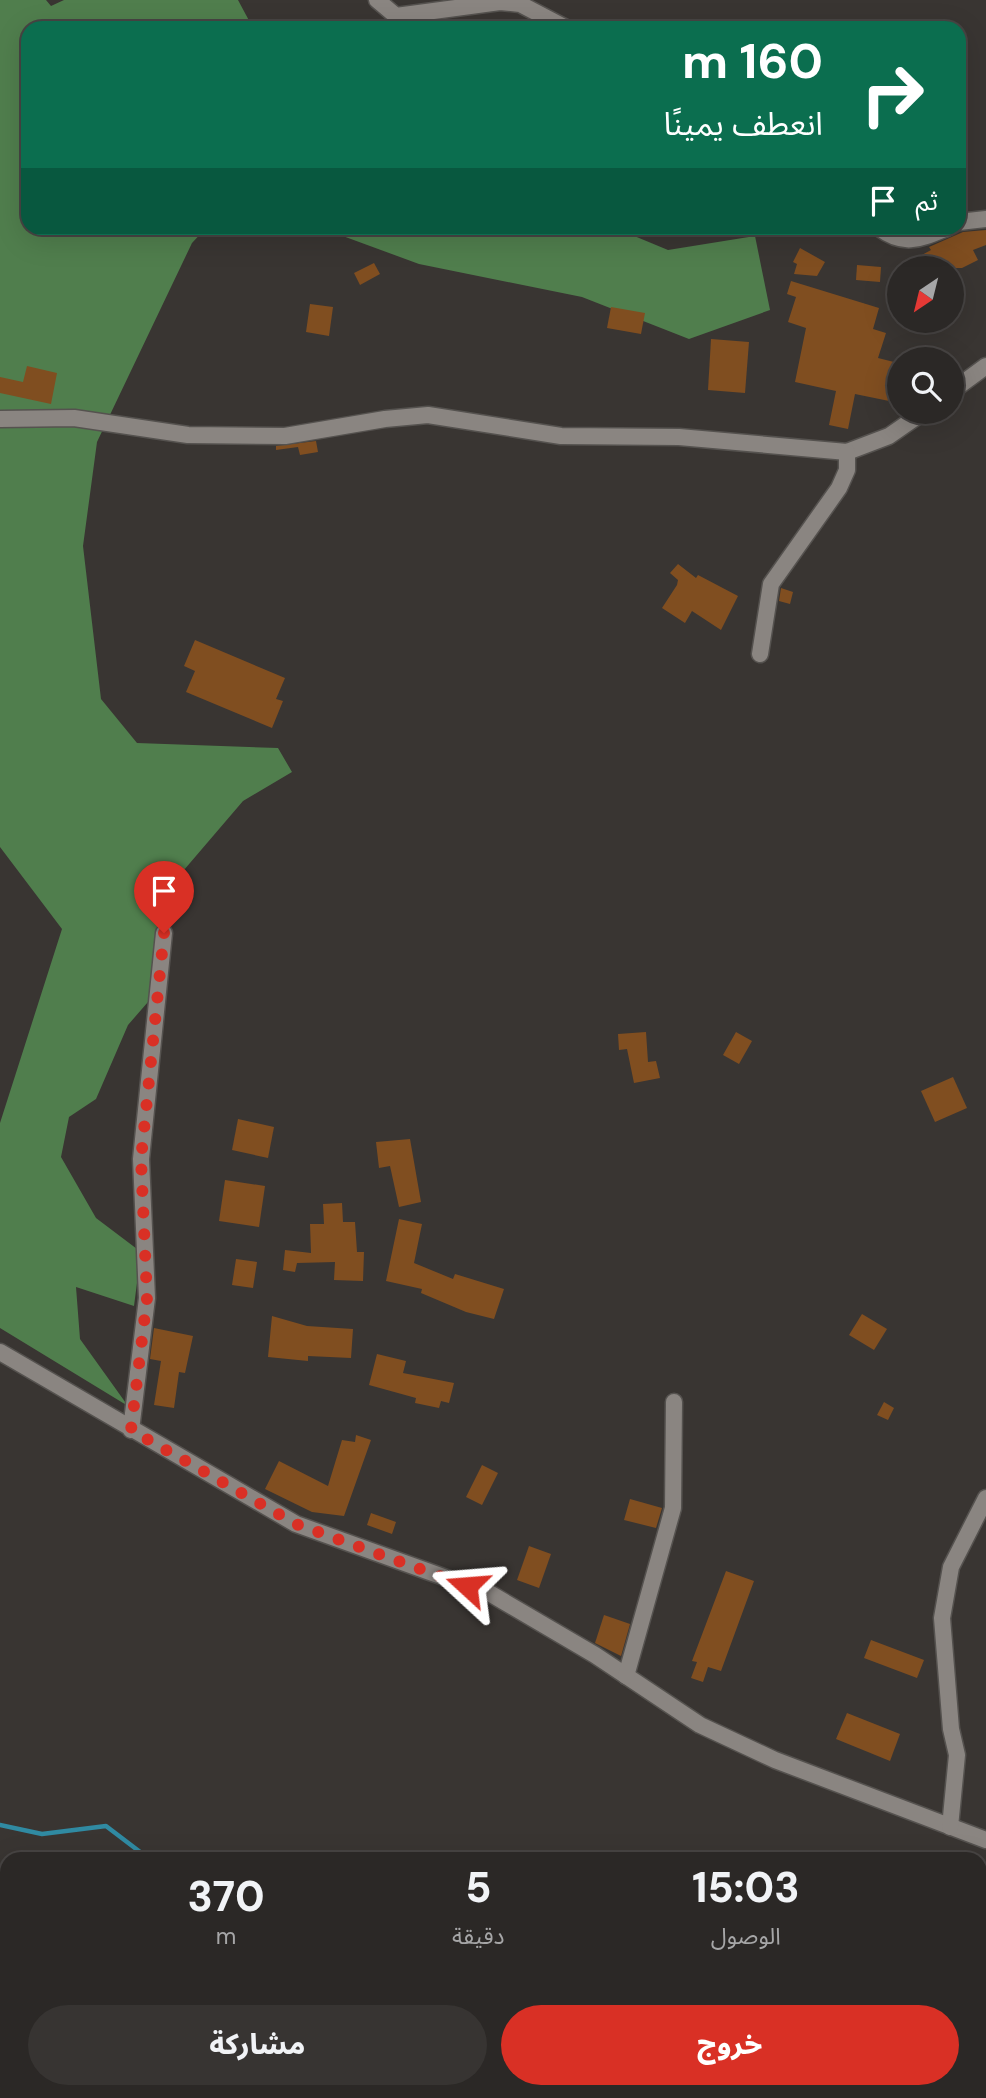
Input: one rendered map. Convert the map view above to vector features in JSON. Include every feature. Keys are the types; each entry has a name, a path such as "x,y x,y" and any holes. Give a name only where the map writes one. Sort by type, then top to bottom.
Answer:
{"street":[{"path":"377,0 396,16 500,2 520,4 553,21"},
{"path":"966,221 986,219"},
{"path":"889,235 906,242 926,235"},
{"path":"964,382 986,366"},
{"path":"0,419 74,418 136,430 188,435 285,436 385,419 428,415 561,436 680,437 848,452 889,436 906,424"},
{"path":"760,654 771,584 839,488 847,470 848,452"},
{"path":"131,1430 147,1298 141,1159 164,933"},
{"path":"0,1352 296,1524 491,1594 626,1676 700,1725 775,1760 986,1840"},
{"path":"626,1676 673,1508 674,1402"},
{"path":"950,1827 957,1755 951,1729 942,1618 951,1567 986,1498"}],"green space":[{"path":"0,0 46,0 51,6 64,0 238,0 249,21 21,21 21,235 199,235 192,243 97,442 83,546 101,699 137,743 278,748 292,772 243,801 172,884 161,987 128,1025 96,1099 69,1117 61,1157 96,1218 141,1252 134,1306 76,1287 80,1339 128,1406 0,1328 0,1123 62,929 0,847"},
{"path":"340,235 632,235 668,250 755,236 770,310 689,339 582,297 419,264"}],"building":[{"path":"986,230 986,245 973,250 978,260 964,267 964,256 920,256 931,250 929,247 956,235 966,235 966,232"},
{"path":"800,248 825,262 817,276 794,274 797,264 793,262"},
{"path":"374,263 380,274 360,285 354,273"},
{"path":"857,265 881,267 880,282 856,280"},
{"path":"791,281 879,308 873,329 886,333 878,358 887,360 887,401 855,394 848,429 829,425 836,391 795,382 806,328 788,322 796,297 787,294"},
{"path":"310,304 333,307 329,336 306,332"},
{"path":"611,307 645,313 641,334 607,328"},
{"path":"711,339 749,342 745,393 708,390"},
{"path":"27,366 57,373 51,404 0,393 0,377 23,382"},
{"path":"316,441 318,452 300,455 298,447 276,450 276,446"},
{"path":"678,564 696,578 698,575 738,596 721,630 692,611 685,623 662,608 677,585 678,580 670,573"},
{"path":"781,588 793,592 790,604 779,601"},
{"path":"195,640 285,678 276,699 283,701 272,728 186,692 195,671 184,666"},
{"path":"646,1032 648,1062 656,1061 660,1078 634,1083 627,1049 619,1050 618,1034"},
{"path":"736,1032 752,1041 739,1064 723,1055"},
{"path":"953,1077 967,1108 935,1122 921,1091"},
{"path":"238,1119 274,1127 268,1158 232,1150"},
{"path":"410,1139 421,1202 399,1207 390,1166 379,1168 376,1142"},
{"path":"225,1180 265,1186 259,1227 219,1221"},
{"path":"342,1203 343,1222 355,1222 357,1252 364,1252 363,1281 334,1280 335,1262 297,1263 295,1272 283,1270 285,1250 311,1253 310,1224 324,1224 323,1204"},
{"path":"399,1219 422,1224 414,1263 453,1279 455,1274 504,1289 494,1319 466,1312 421,1293 422,1289 386,1281"},
{"path":"236,1259 257,1262 253,1288 232,1285"},
{"path":"862,1314 887,1329 874,1350 849,1335"},
{"path":"272,1316 307,1326 353,1329 351,1358 308,1356 308,1361 268,1357"},
{"path":"154,1328 193,1336 185,1373 179,1372 174,1408 154,1405 161,1361 150,1359"},
{"path":"377,1354 406,1361 403,1373 454,1383 449,1403 441,1401 439,1408 415,1403 416,1398 369,1385"},
{"path":"884,1402 894,1408 888,1420 877,1415"},
{"path":"356,1435 371,1440 344,1516 312,1512 265,1489 279,1461 328,1486 342,1440 355,1442"},
{"path":"482,1465 498,1473 482,1505 466,1497"},
{"path":"630,1499 662,1508 656,1528 624,1520"},
{"path":"371,1513 396,1522 392,1534 367,1525"},
{"path":"529,1546 551,1554 539,1588 517,1580"},
{"path":"726,1571 754,1581 721,1671 708,1667 703,1682 691,1678 697,1662 692,1661"},
{"path":"604,1615 630,1624 621,1656 595,1643"},
{"path":"871,1640 924,1660 917,1678 864,1658"},
{"path":"847,1713 900,1734 890,1761 836,1739"}],"waterway":[{"path":"0,1825 42,1834 106,1826 140,1852"}],"route":[{"path":"164,933 141,1159 147,1298 131,1430 296,1524 467,1586"}]}
